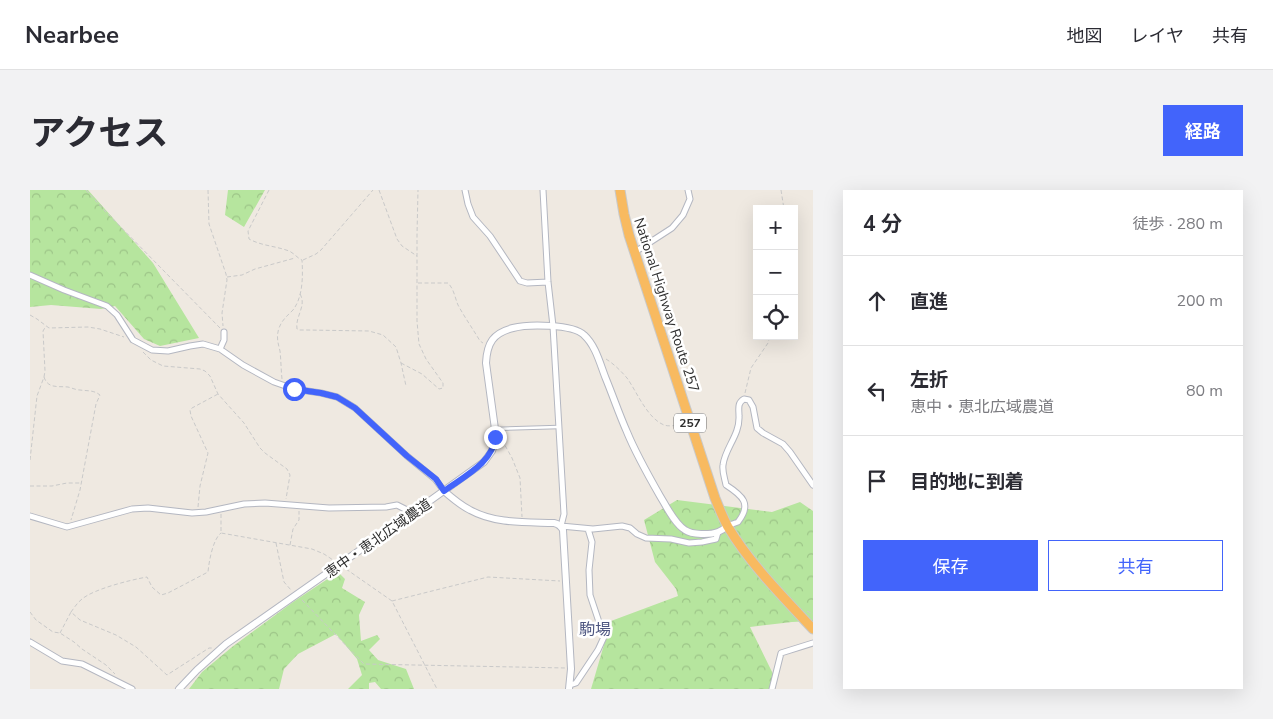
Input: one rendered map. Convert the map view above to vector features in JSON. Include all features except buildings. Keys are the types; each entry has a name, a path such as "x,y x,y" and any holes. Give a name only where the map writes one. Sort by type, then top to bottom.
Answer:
{"highway":[{"name":"National Highway Route 257","path":"620,190 634,252 715,498 728,526 748,556 813,629"}],"street":[{"path":"465,190 468,204 474,217 490,236 520,281 527,283 548,282"},
{"path":"543,190 564,514 561,526 563,530 571,668 569,687"},
{"path":"634,252 672,228 683,214 690,199 688,190"},
{"path":"30,275 107,306 117,315 134,340 152,350 168,351 203,344 220,349 243,365 281,385 337,397 355,408 407,456 436,479 444,491 468,509 479,514 499,520 554,524 588,529 622,526 630,528 646,538 671,539 689,543 716,539 718,532"},
{"path":"488,347 494,337 515,327 564,327 577,330 584,335 598,358 639,459 675,519 684,530 694,534 718,532 738,522 745,512 746,504 742,498 726,485 723,465 738,428 738,406 740,401 744,399 749,400 753,407 757,428 783,444 813,485"},
{"path":"220,349 224,340 224,332"},
{"name":"恵中・恵北広域農道","path":"179,689 219,650 484,462 492,452 495,437 486,363 488,347"},
{"path":"30,516 70,526 132,509 148,508 206,512 244,504 328,508 386,507 397,505 405,509 410,515"},
{"path":"569,687 576,683 598,650 604,637 590,595 589,570 592,542 588,529"},
{"path":"30,642 62,661 82,664 132,689"},
{"path":"772,689 781,653 813,643"}],"lane":[{"path":"495,429 559,426"}],"path":[{"path":"86,190 224,332"},
{"path":"208,190 209,224 227,277 222,312 224,332"},
{"path":"269,190 248,231 249,239 257,243 288,250 302,260 321,250 373,190"},
{"path":"379,190 397,239 402,246 417,256"},
{"path":"401,363 422,374 439,389 443,388 443,382 426,359 419,344 417,322 418,190"},
{"path":"781,190 783,205"},
{"path":"227,277 242,275 255,269 297,258"},
{"path":"281,385 280,350 277,343 277,335 284,318 294,308 300,294 303,277 302,260"},
{"path":"417,283 448,283 453,289 454,297 460,308 480,341 488,347"},
{"path":"300,294 303,303 296,327 299,330 376,332 388,338 396,347 406,386"},
{"path":"30,315 48,328 100,328 132,338"},
{"path":"30,460 37,396 44,377 43,331 46,326"},
{"path":"744,399 751,368 769,340"},
{"path":"141,344 142,351 156,364 200,369 210,376 218,394 244,423 260,448 265,454 282,464 289,471 285,505"},
{"path":"598,358 603,358 618,368 627,378 650,413 663,424 679,425 690,423"},
{"path":"44,377 49,385 94,392 100,395 92,420 81,483 70,526"},
{"path":"197,512 200,486 208,452 190,416 190,410 218,394"},
{"path":"495,437 500,438 504,443 520,478 522,522"},
{"path":"30,486 81,483"},
{"path":"290,545 293,529 299,520 300,506"},
{"path":"60,633 71,612 83,598 93,593 147,577 152,587 161,595 208,572 217,536 221,532 221,508"},
{"path":"221,532 319,551 333,560"},
{"path":"276,543 284,582 364,664 571,668"},
{"path":"346,569 392,601 437,689"},
{"path":"392,601 488,577 566,582"},
{"path":"30,612 36,620 53,632 60,633 106,665 114,673 118,682"},
{"path":"71,612 80,620 116,635 136,647 167,675 209,648 219,650"}],"green space":[{"path":"30,190 88,190 153,263 199,338 160,346 144,339 115,306 101,309 51,305 30,307"},
{"path":"228,190 265,190 244,227 225,215"},
{"path":"677,500 772,512 800,502 813,511 813,621 750,627 775,678 773,689 591,689 611,621 678,596 676,589 655,562 644,520"},
{"path":"338,572 345,579 342,588 365,602 359,615 361,641 377,635 380,639 369,650 378,660 406,669 414,689 381,689 375,682 369,683 369,689 348,689 362,675 357,659 336,634 298,654 284,669 279,689 189,689 202,672 232,647 293,602"}],"district":[{"name":"駒場","path":"595,629"}],"route":[{"path":"294,389 337,397 355,408 407,456 436,479 444,491 484,462 492,452 495,437"}]}
